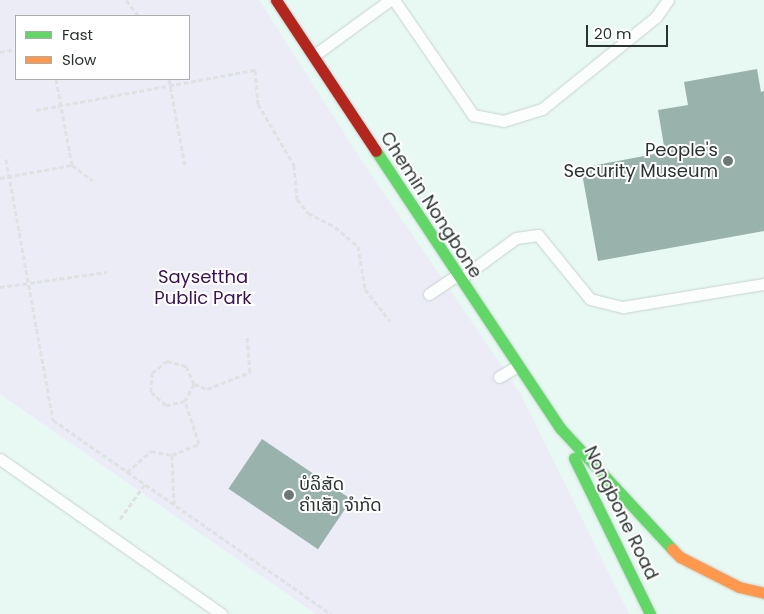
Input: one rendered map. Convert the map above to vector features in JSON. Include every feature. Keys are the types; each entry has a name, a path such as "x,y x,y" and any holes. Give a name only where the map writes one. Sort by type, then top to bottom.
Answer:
{"street":[{"name":"Chemin Nongbone","path":"276,0 457,278 560,428"},
{"path":"560,428 680,557 739,587 764,593"},
{"name":"Nongbone Road","path":"560,428 650,614"}],"lane":[{"path":"313,56 390,0"},
{"path":"394,0 473,115 503,121 542,109 656,17 670,1"},
{"path":"429,294 457,278 516,238 538,235 590,298 624,308 764,284"},
{"path":"500,377 517,366"},
{"path":"0,459 110,534 221,614"}],"path":[{"path":"126,0 138,15"},
{"path":"0,52 15,49"},
{"path":"36,110 255,70 258,104 294,165 297,199 308,214 335,227 358,246 366,290 390,321"},
{"path":"56,80 72,165 93,181"},
{"path":"169,80 185,165"},
{"path":"6,159 54,420 331,614"},
{"path":"0,178 72,165"},
{"path":"0,287 29,286 107,272"},
{"path":"185,401 166,405 151,392 152,373 167,361 186,366 194,384 207,389 250,372 247,337"},
{"path":"127,472 151,451 172,455 199,444 185,401 194,384"},
{"path":"172,455 174,505"},
{"path":"110,534 145,484"}],"green space":[{"name":"Saysettha Public Park","path":"0,0 259,0 360,158 520,393 629,614 316,614 0,394"}],"building":[{"path":"757,69 761,92 764,91 764,231 598,261 581,168 665,152 658,110 688,105 684,82"},
{"name":"ບໍລິສັດ ຄຳເສັງ ຈຳກັດ","path":"262,439 352,499 318,549 228,489"}],"traffic: fast":[{"path":"376,151 560,428 672,549"},
{"path":"574,458 650,614"}],"traffic: slow":[{"path":"672,549 680,557 739,587 764,593"}],"traffic: jam":[{"path":"276,0 376,151"}],"place":[{"name":"People's Security Museum","path":"728,161"},
{"name":"ບໍລິສັດ ຄຳເສັງ ຈຳກັດ","path":"289,495"}]}
